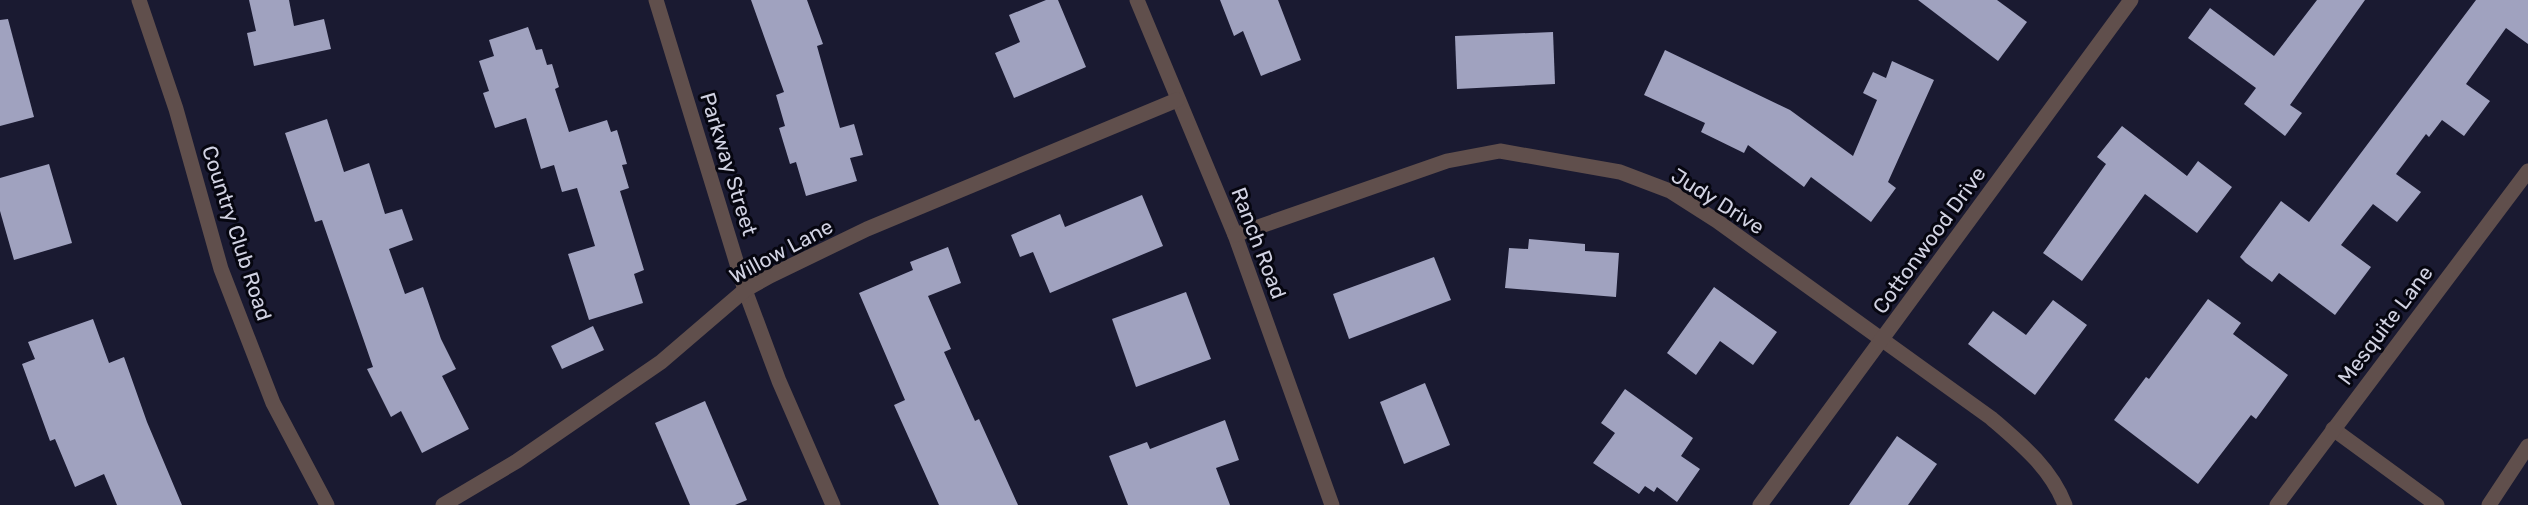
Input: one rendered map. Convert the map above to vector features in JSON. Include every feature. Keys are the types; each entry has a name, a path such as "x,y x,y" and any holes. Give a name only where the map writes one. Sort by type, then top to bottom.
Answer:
{"street":[{"name":"Country Club Road","path":"139,0 176,109 221,269 273,403 327,505"},
{"name":"Parkway Street","path":"656,0 745,290 780,381 833,505"},
{"name":"Ranch Road","path":"1137,0 1235,236 1332,505"},
{"name":"Cottonwood Drive","path":"1760,505 2131,0"},
{"name":"Willow Lane","path":"443,505 517,461 661,362 745,290 867,229 1177,100"},
{"name":"Judy Drive","path":"1235,236 1447,161 1500,151 1564,160 1620,172 1670,191 1717,221 1991,418 2024,446 2047,472 2065,505"},
{"name":"Mesquite Lane","path":"2277,505 2528,171"},
{"path":"2334,429 2437,505"},
{"path":"2489,505 2528,446"}],"building":[{"path":"249,0 289,0 294,26 324,19 331,49 254,66 247,33 256,31"},
{"path":"751,0 807,0 823,44 817,46 840,128 854,124 863,155 850,158 857,181 806,196 796,162 790,164 779,128 785,126 776,95 784,92"},
{"path":"1046,0 1058,0 1086,67 1014,98 995,53 1020,42 1009,15"},
{"path":"1220,0 1278,0 1301,60 1261,76 1243,31 1234,36"},
{"path":"1918,0 1997,0 2027,22 1998,61"},
{"path":"2317,0 2365,0 2290,105 2302,113 2285,136 2244,104 2256,88 2188,38 2210,8 2274,56"},
{"path":"2476,0 2528,0 2528,44 2506,28 2466,84 2490,101 2464,136 2442,120 2429,137 2426,134 2396,174 2421,192 2397,222 2373,204 2341,245 2371,267 2335,315 2279,273 2272,282 2246,263 2240,257 2281,201 2309,222"},
{"path":"8,19 34,117 0,126 0,20"},
{"path":"528,27 536,50 542,49 547,65 552,64 559,87 555,89 569,132 607,120 611,132 617,130 627,164 622,165 629,188 620,191 644,270 634,274 643,303 589,320 568,254 595,246 577,188 562,192 554,165 541,169 526,118 495,128 483,93 489,91 479,61 494,56 489,40"},
{"path":"1553,32 1555,84 1457,89 1455,36"},
{"path":"1665,50 1790,110 1853,156 1877,100 1863,93 1873,72 1886,78 1892,61 1934,80 1888,182 1896,188 1871,222 1811,177 1804,187 1748,145 1744,153 1701,132 1705,123 1644,95"},
{"path":"327,119 344,172 369,163 385,214 402,209 413,240 389,249 405,294 423,287 441,339 456,369 442,376 469,429 422,453 401,411 391,417 367,369 373,367 322,220 315,222 285,133"},
{"path":"2122,126 2187,176 2198,161 2232,187 2197,233 2145,194 2082,281 2043,253 2106,164 2097,157"},
{"path":"49,164 72,243 14,260 0,211 0,178"},
{"path":"1142,195 1163,246 1050,293 1033,252 1020,257 1011,235 1060,214 1065,227"},
{"path":"1529,239 1585,244 1585,251 1619,253 1616,297 1505,288 1509,248 1528,249"},
{"path":"948,247 961,283 928,296 951,349 944,352 975,421 979,419 1018,505 939,505 894,405 905,400 859,293 913,270 910,262"},
{"path":"1434,257 1451,300 1349,339 1333,294"},
{"path":"1714,287 1777,332 1753,365 1720,341 1696,375 1667,353"},
{"path":"1186,292 1211,359 1136,387 1112,319"},
{"path":"2208,299 2241,323 2233,334 2288,375 2256,419 2251,415 2198,484 2114,420 2146,377 2149,379"},
{"path":"2053,300 2087,325 2035,395 1968,344 1993,311 2026,335"},
{"path":"93,319 109,363 124,357 147,422 182,505 117,505 104,474 75,487 55,439 50,441 22,364 35,359 28,342"},
{"path":"593,326 604,350 562,369 551,346"},
{"path":"1425,383 1450,445 1404,464 1380,402"},
{"path":"1625,389 1693,438 1681,456 1700,469 1677,502 1657,487 1654,492 1645,486 1639,494 1593,463 1615,433 1601,423"},
{"path":"705,401 747,500 735,505 690,505 655,423"},
{"path":"1225,420 1239,460 1216,468 1230,505 1128,505 1109,456 1147,442 1150,449"},
{"path":"1897,436 1937,464 1908,505 1849,505"}]}
